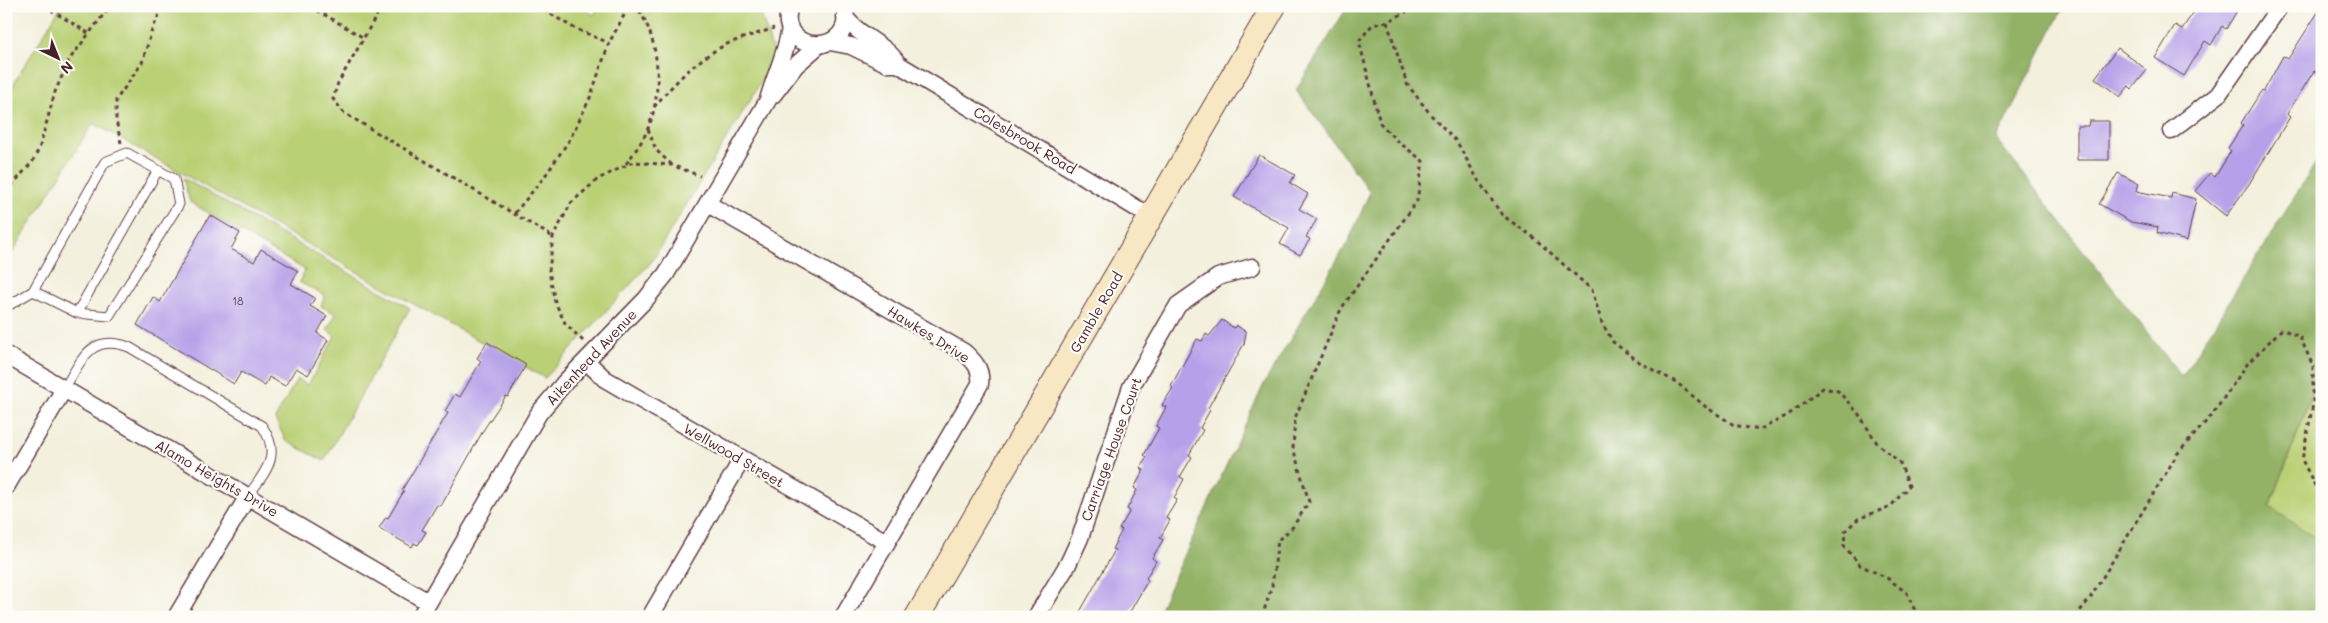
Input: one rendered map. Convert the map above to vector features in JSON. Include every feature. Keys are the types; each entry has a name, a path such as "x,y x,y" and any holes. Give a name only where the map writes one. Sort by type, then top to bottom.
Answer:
{"main road":[{"name":"Gamble Road","path":"917,617 1274,6"}],"street":[{"path":"2171,131 2218,95 2280,6"},
{"name":"Colesbrook Road","path":"845,12 861,34 893,55 898,64 1151,217"},
{"name":"Aikenhead Avenue","path":"768,100 780,89 796,64 842,31 845,12"},
{"name":"Colesbrook Road","path":"785,18 801,41 851,46 888,64 898,64"},
{"name":"Aikenhead Avenue","path":"420,617 539,413 656,287 708,204 768,100 773,79 787,48 785,18"},
{"name":"Hawkes Drive","path":"708,204 964,352 975,362 981,374 980,384 843,617"},
{"name":"Carriage House Court","path":"1036,617 1068,564 1080,538 1131,387 1178,305 1218,277 1252,267"},
{"name":"Alamo Heights Drive","path":"6,355 428,602"},
{"name":"Wellwood Street","path":"586,361 604,379 886,542"},
{"path":"6,487 64,389"},
{"path":"650,617 742,459"},
{"path":"176,617 248,496"}],"lane":[{"path":"6,307 33,291 105,162 127,153 174,179 179,204 109,316 77,313 33,291"},
{"path":"77,313 158,170"},
{"path":"64,389 84,357 91,349 102,343 115,342 137,352 262,426 270,437 272,454 268,466 248,496"}],"path":[{"path":"44,6 90,34"},
{"path":"6,192 33,161 40,146 60,77 69,60 110,6"},
{"path":"124,155 116,120 116,100 142,63 152,30 163,6"},
{"path":"310,6 364,38"},
{"path":"382,6 338,83 333,99 344,113 553,237"},
{"path":"537,6 545,13 574,28 609,43"},
{"path":"515,213 545,176 570,139 590,98 609,43 629,6"},
{"path":"625,165 648,128 654,107 658,77 653,44 646,20 636,6"},
{"path":"1262,617 1272,586 1278,540 1292,528 1309,502 1293,448 1296,418 1317,362 1342,309 1417,201 1423,161 1396,140 1380,122 1359,40 1372,25 1387,22 1406,12 1410,6"},
{"path":"654,107 676,80 698,62 726,45 785,18"},
{"path":"1387,22 1407,84 1431,115 1457,142 1478,180 1502,216 1533,237 1592,290 1602,323 1614,342 1642,364 1676,382 1706,407 1734,425 1759,430 1788,415 1824,388 1838,391 1858,413 1877,443 1900,463 1908,486 1891,506 1858,520 1846,530 1844,546 1860,565 1887,578 1907,593 1918,617"},
{"path":"648,128 656,150 672,164 700,176"},
{"path":"585,343 565,323 555,302 549,271 553,237 571,203 598,179 633,162 672,164"},
{"path":"2075,617 2089,600 2178,453 2212,415 2248,363 2282,329 2300,337 2313,366 2313,404 2302,460 2322,499"}],"green space":[{"path":"61,6 579,6 594,15 599,6 747,6 761,14 775,59 652,261 545,378 93,123 6,263 6,96"},
{"path":"1348,6 2064,6 1996,139 2182,377 2322,153 2322,367 2270,507 2322,542 2322,617 1156,617 1264,384 1349,240 1370,192 1296,90"},
{"path":"183,178 410,308 324,461 286,441 275,419 297,379 308,385 335,336 327,330 336,314 321,306 325,295 299,282 305,270 190,202"},
{"path":"2322,367 2322,542 2270,508"}],"building":[{"path":"2198,6 2240,6 2226,29 2222,26 2211,45 2205,41 2184,76 2155,58 2175,25 2182,29"},
{"path":"2322,6 2322,76 2314,71 2287,114 2290,117 2249,184 2226,216 2195,191 2210,173 2215,177 2231,151 2228,148 2243,125 2241,123 2262,90 2264,91 2283,56 2288,59"},
{"path":"2118,48 2147,70 2132,89 2129,86 2120,97 2095,78"},
{"path":"2089,121 2109,121 2109,160 2077,160 2077,126 2088,126"},
{"path":"1259,155 1295,175 1290,183 1308,194 1299,209 1317,219 1306,237 1310,239 1300,255 1280,244 1289,228 1234,197"},
{"path":"2118,173 2139,184 2136,191 2171,198 2172,193 2196,199 2187,241 2157,233 2158,227 2131,222 2099,204"},
{"path":"210,215 240,233 231,249 254,262 261,249 298,271 291,284 315,298 310,306 327,316 317,333 328,340 308,375 296,368 285,386 269,377 265,386 241,372 234,384 137,325 153,297 160,302"},
{"path":"1222,320 1234,328 1236,325 1246,332 1244,344 1208,408 1210,410 1200,428 1203,430 1189,455 1192,457 1180,477 1184,479 1174,498 1177,500 1166,518 1170,520 1160,538 1163,540 1152,558 1156,561 1146,578 1148,580 1127,617 1077,617 1115,550 1112,549 1122,530 1119,529 1130,511 1127,509 1137,490 1134,488 1144,470 1140,468 1147,457 1144,455 1159,428 1156,426 1166,407 1162,405 1173,388 1171,386 1197,339 1202,341 1206,334 1209,336"},
{"path":"487,342 526,365 508,397 506,396 484,429 441,506 437,505 422,530 426,532 418,545 414,543 412,547 379,528 386,517 388,518 404,491 402,490 448,413 445,411 455,394 460,397 481,361 477,358"}]}
